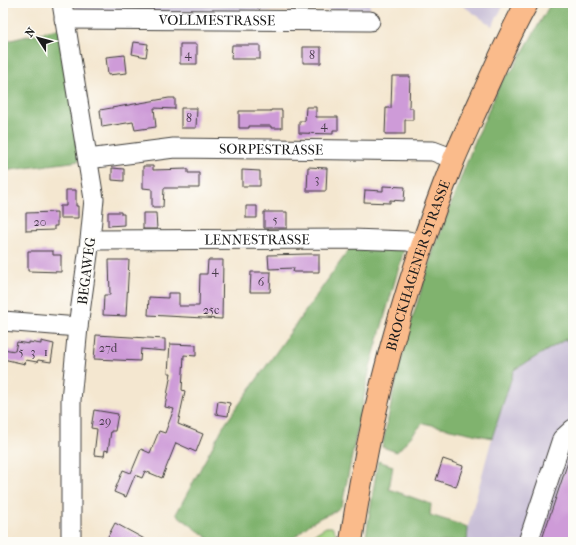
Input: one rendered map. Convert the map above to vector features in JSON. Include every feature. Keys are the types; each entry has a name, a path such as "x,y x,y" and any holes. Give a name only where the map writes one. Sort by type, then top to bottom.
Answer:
{"main road":[{"name":"BROCKHAGENER STRASSE","path":"351,542 368,448 385,373 422,245 454,158 510,33 527,3"}],"street":[{"name":"VOLLMESTRASSE","path":"63,11 370,21"},
{"name":"BEGAWEG","path":"63,11 94,199 78,327 71,400 71,542"},
{"name":"SORPESTRASSE","path":"88,159 174,148 433,151 454,158"},
{"name":"LENNESTRASSE","path":"90,240 352,239 408,241 422,245"},
{"path":"3,321 78,327"},
{"path":"528,542 562,439 573,429"}],"shaded area":[{"path":"71,3 370,3 370,9 163,13 83,11 77,9"},
{"path":"459,3 505,3 492,26"},
{"path":"566,339 573,350 573,542 467,542 468,527 492,438 514,370"}],"green space":[{"path":"551,3 573,3 573,350 566,339 514,370 492,438 423,423 397,452 382,447 397,376 411,323 434,249 473,146 501,82 513,69"},
{"path":"61,28 79,161 3,171 3,42"},
{"path":"353,244 405,246 370,367 342,505 333,512 310,524 290,542 213,542 176,514 223,427"},
{"path":"378,461 393,466 389,489 431,504 430,515 468,527 467,542 365,542"},
{"path":"326,527 332,527 336,533 334,542 305,542 311,536"}],"building":[{"path":"134,42 148,44 146,57 132,54"},
{"path":"180,44 197,44 197,64 180,64"},
{"path":"232,45 260,45 260,59 231,59"},
{"path":"303,47 321,47 321,63 303,63"},
{"path":"125,55 127,73 108,75 106,57"},
{"path":"392,76 410,76 409,108 413,108 413,120 405,120 405,134 385,134 386,108 391,108"},
{"path":"175,98 175,109 154,108 156,127 135,130 133,122 102,127 100,110"},
{"path":"306,107 316,107 316,117 338,117 338,130 333,130 333,134 299,133 299,121 305,121"},
{"path":"181,108 197,108 196,128 181,128"},
{"path":"282,110 282,128 271,128 271,126 249,126 249,128 239,128 239,111"},
{"path":"143,166 153,166 153,170 188,169 188,173 199,173 199,188 164,188 163,207 152,207 152,189 143,188"},
{"path":"308,167 327,168 326,191 307,191"},
{"path":"112,168 124,169 124,181 112,180"},
{"path":"242,170 260,171 260,186 242,186"},
{"path":"383,186 405,187 404,201 390,200 390,203 364,202 365,190 383,191"},
{"path":"66,190 76,190 78,218 60,218 60,206 66,206"},
{"path":"246,206 257,206 257,218 246,218"},
{"path":"57,212 57,226 54,226 54,230 26,231 26,213"},
{"path":"108,212 121,212 121,214 124,214 124,225 108,226"},
{"path":"264,212 287,212 287,228 264,228"},
{"path":"143,213 156,213 157,229 143,229"},
{"path":"28,251 53,251 53,255 61,255 61,272 28,271"},
{"path":"319,254 319,272 293,272 294,268 269,269 268,255"},
{"path":"109,260 129,260 126,316 103,315 104,295 110,295"},
{"path":"208,260 223,260 222,319 148,315 149,297 168,298 168,293 179,293 179,306 199,306 200,274 207,274"},
{"path":"251,272 271,272 270,292 250,292"},
{"path":"96,335 165,339 165,351 141,349 140,361 94,359"},
{"path":"41,341 54,344 51,362 26,360 25,364 3,359 3,349 15,351 17,342 41,344"},
{"path":"170,344 196,345 196,356 184,355 182,390 185,391 178,424 203,434 196,452 176,443 162,478 145,471 142,478 135,475 126,497 114,492 123,470 131,473 141,449 150,453 159,431 165,433 174,409 165,407 171,373 168,373"},
{"path":"218,401 230,403 228,416 216,414"},
{"path":"94,410 118,414 115,431 111,431 108,451 105,450 104,456 94,455 97,429 91,428"},
{"path":"571,453 573,453 573,542 541,542"},
{"path":"443,459 463,466 456,487 436,480"},
{"path":"115,523 150,542 105,542"}]}
